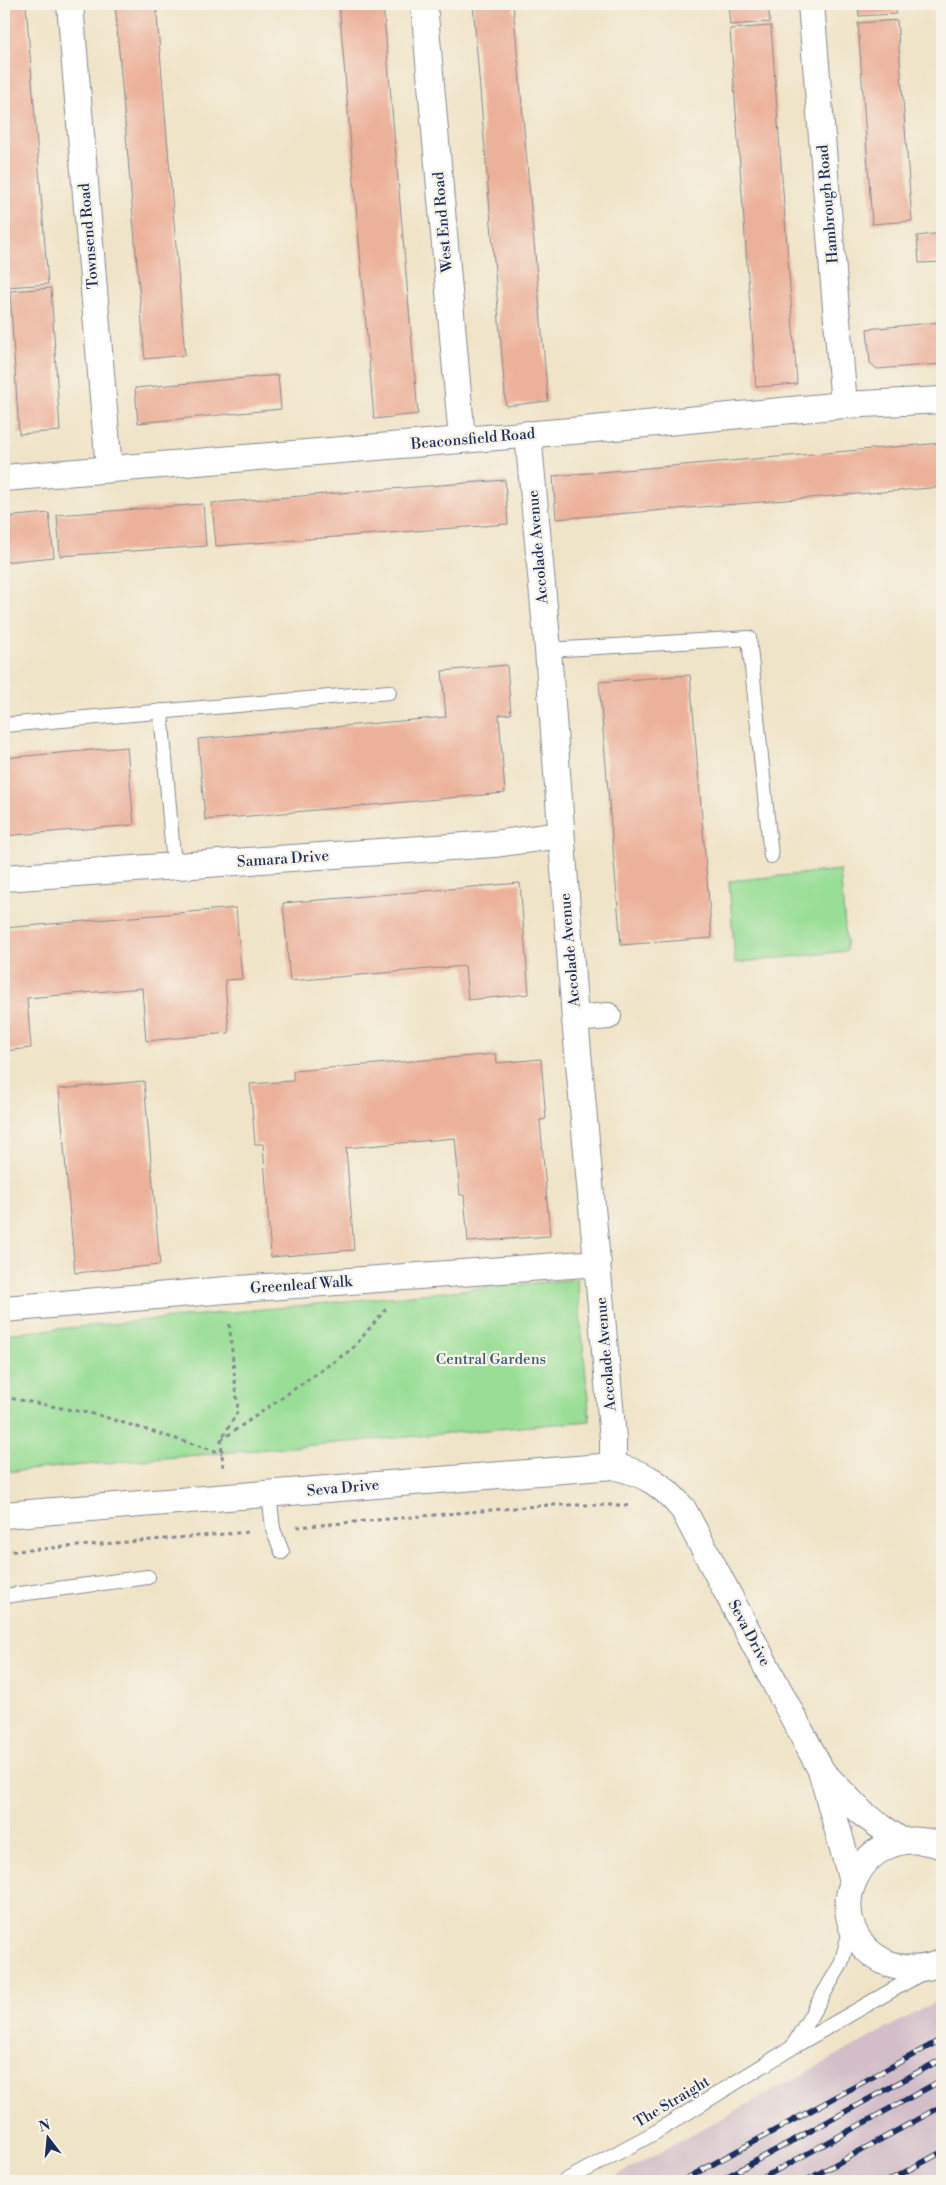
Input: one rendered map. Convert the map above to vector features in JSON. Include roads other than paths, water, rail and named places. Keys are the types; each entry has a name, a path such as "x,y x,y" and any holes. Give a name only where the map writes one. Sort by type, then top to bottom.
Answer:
{"street":[{"name":"Townsend Road","path":"70,4 109,469"},
{"name":"West End Road","path":"424,4 462,440"},
{"name":"Hambrough Road","path":"811,4 844,405"},
{"name":"Beaconsfield Road","path":"4,478 462,440 844,405 942,400"},
{"name":"Accolade Avenue","path":"528,434 548,650 575,1020 613,1439 613,1466"},
{"name":"Samara Drive","path":"4,878 494,844 561,835"},
{"path":"575,1020 608,1016"},
{"name":"Greenleaf Walk","path":"4,1310 226,1290 598,1263"},
{"name":"Seva Drive","path":"4,1515 613,1466 647,1476 674,1498 683,1510 821,1770 852,1881"},
{"name":"Seva Drive","path":"821,1770 863,1814 901,1841"},
{"path":"938,1964 914,1969 895,1967 878,1959 862,1944 852,1925 848,1903 852,1881 863,1863 880,1848 901,1841 923,1840 942,1846"}],"lane":[{"path":"548,650 749,638 771,856"},
{"path":"4,725 389,692"},
{"path":"161,711 174,867"},
{"path":"269,1493 273,1529 282,1552"},
{"path":"4,1596 148,1577"},
{"name":"The Straight","path":"793,2047 841,1964 852,1925"},
{"name":"The Straight","path":"565,2181 656,2132 793,2047 938,1964"}],"railway":[{"path":"682,2181 942,2039"},
{"path":"719,2181 942,2059"},
{"path":"757,2181 942,2080"},
{"path":"805,2181 942,2106"},
{"path":"888,2181 942,2152"}],"park label":[{"name":"Central Gardens","path":"491,1359"}]}
